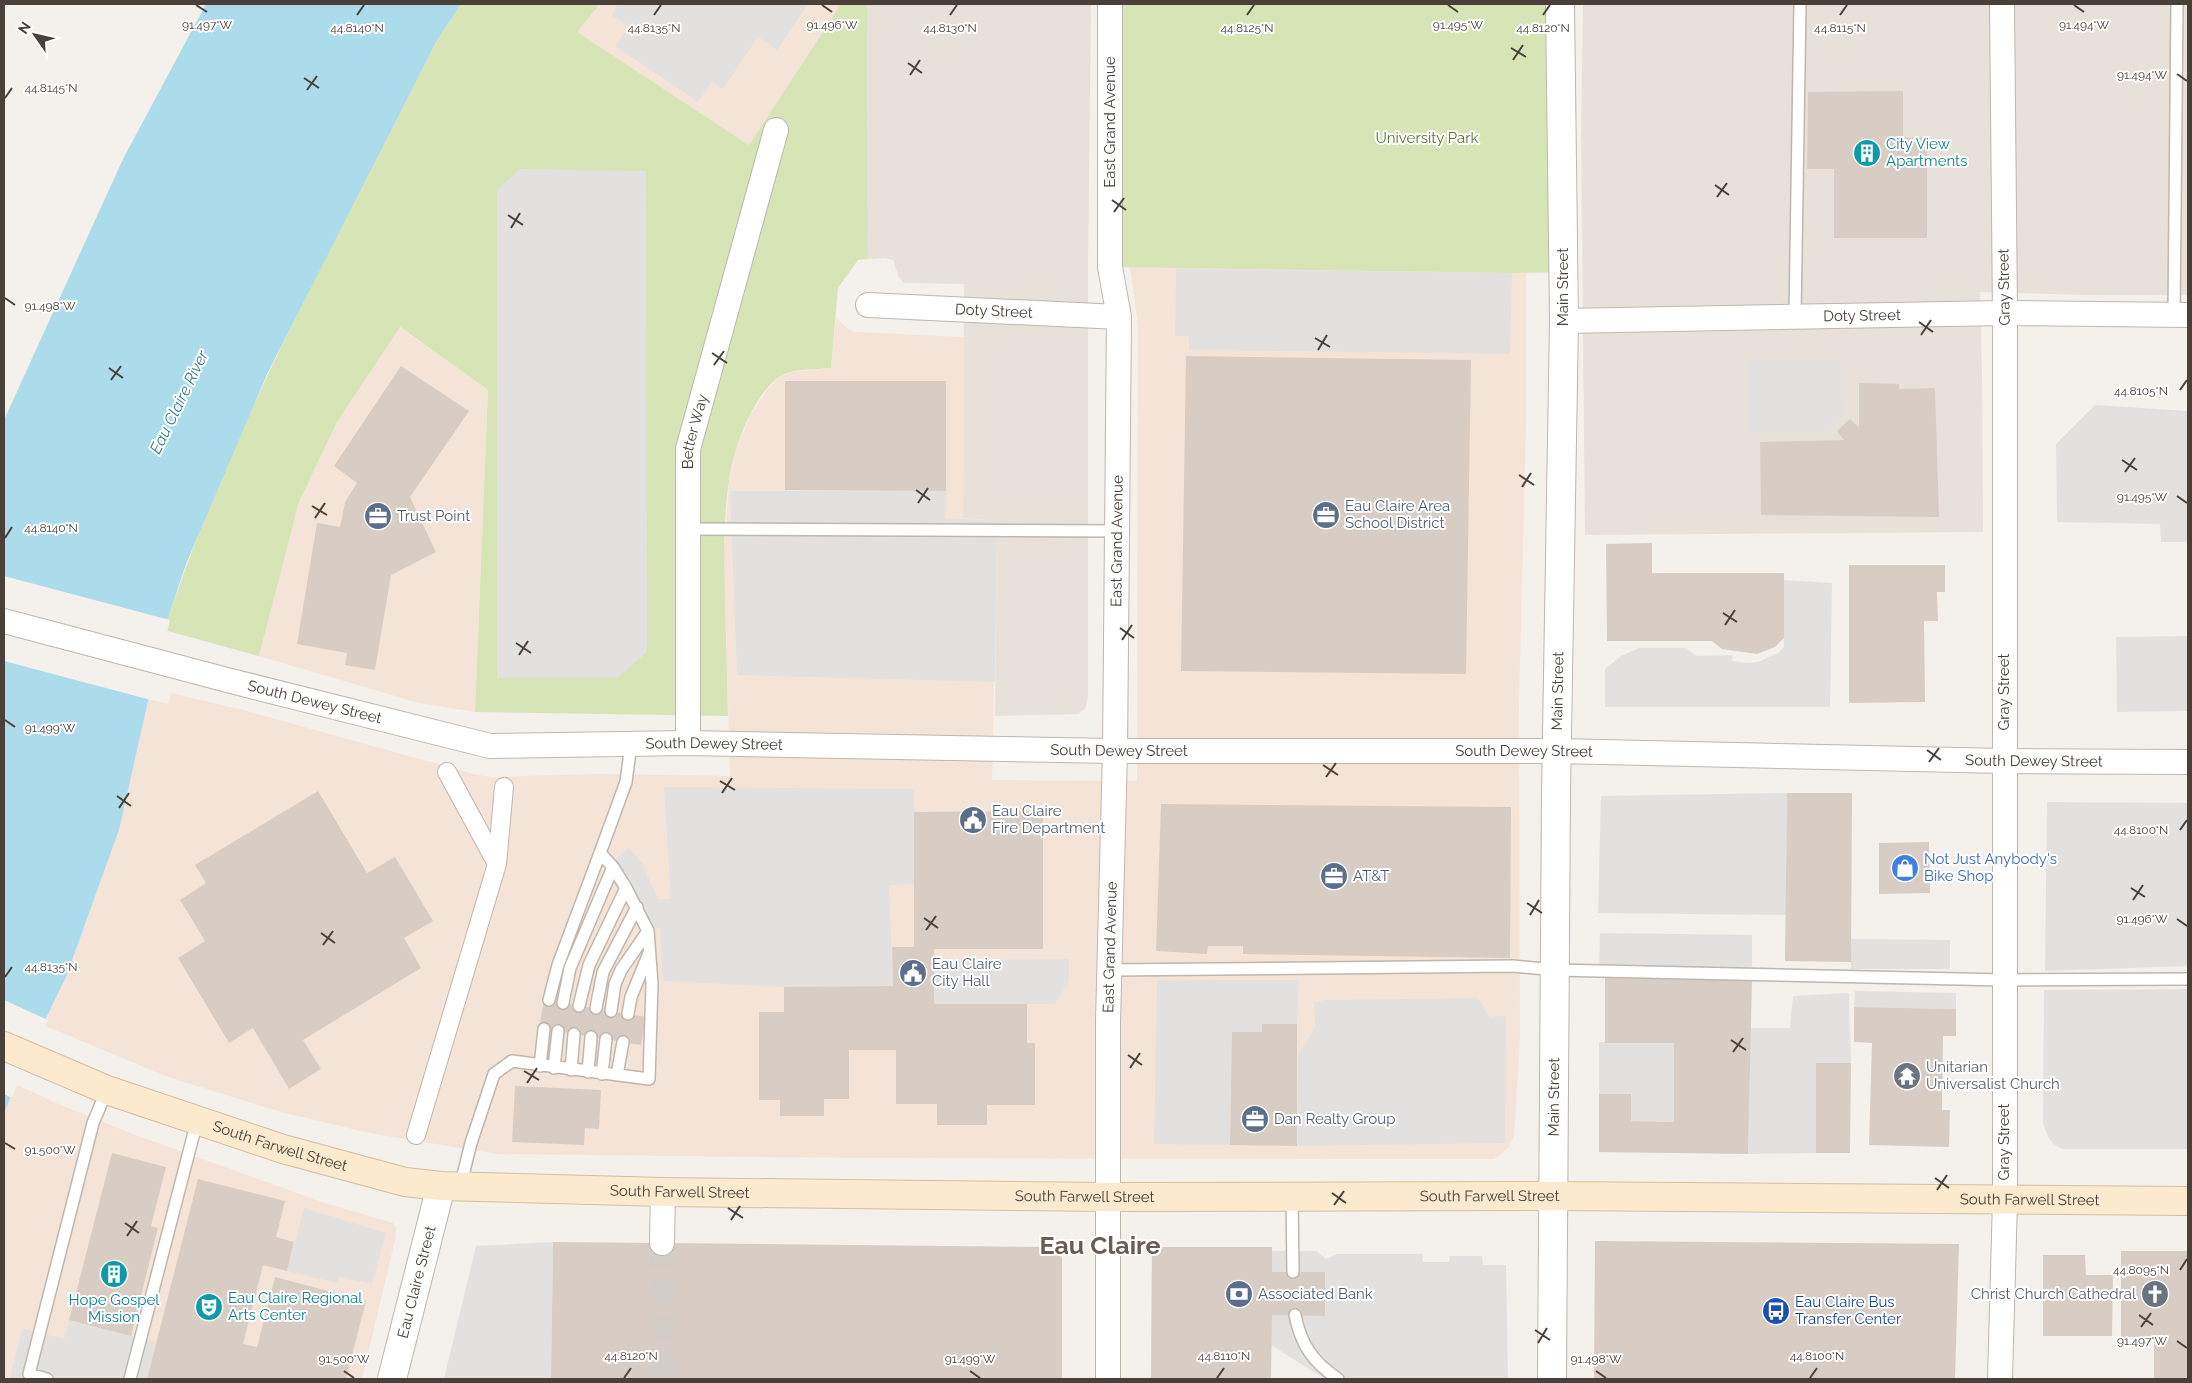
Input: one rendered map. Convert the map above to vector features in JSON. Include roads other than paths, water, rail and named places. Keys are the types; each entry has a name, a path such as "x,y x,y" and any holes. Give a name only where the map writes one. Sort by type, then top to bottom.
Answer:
{"main road":[{"name":"South Farwell Street","path":"4,1046 107,1090 282,1150 405,1182 451,1186 663,1192 1107,1197 1553,1196 2188,1201"}],"street":[{"name":"East Grand Avenue","path":"1108,1379 1108,970 1115,751 1119,317 1110,267 1110,4"},
{"name":"Main Street","path":"1552,1379 1557,750 1564,321 1560,4"},
{"name":"Gray Street","path":"2000,1379 2005,1200 2005,312 2002,4"},
{"name":"Better Way","path":"688,743 688,449 776,130"},
{"name":"Doty Street","path":"868,305 1119,317"},
{"name":"Doty Street","path":"1564,321 2005,312 2181,315"},
{"name":"South Dewey Street","path":"4,621 490,746 688,743 1115,751 1557,750 2004,761 2188,762"},
{"path":"447,772 497,864"},
{"path":"416,1135 497,864 504,787"},
{"name":"Eau Claire Street","path":"392,1379 451,1186"},
{"path":"662,1243 663,1192"}],"lane":[{"path":"1794,316 1800,4"},
{"path":"2177,4 2176,85 2181,315"},
{"path":"2176,85 2188,85"},
{"path":"688,529 1117,531"},
{"path":"549,1000 558,965 626,782 631,744"},
{"path":"451,1186 471,1143 494,1074 512,1061 649,1080 652,984 648,931 626,888 613,867 600,853"},
{"path":"563,1003 570,968 613,867"},
{"path":"579,1006 589,965 626,888"},
{"path":"596,1008 603,972 636,907"},
{"path":"611,1011 615,984 621,970 648,931"},
{"path":"628,1014 630,997 650,951"},
{"path":"1108,970 1514,966 1555,970 2004,980 2188,979"},
{"path":"540,1066 544,1029"},
{"path":"554,1068 558,1031"},
{"path":"571,1070 574,1034"},
{"path":"588,1072 591,1037"},
{"path":"602,1074 606,1040"},
{"path":"617,1075 623,1042"},
{"path":"47,1379 30,1374 93,1123 107,1090"},
{"path":"130,1379 197,1120"},
{"path":"1292,1197 1293,1272"},
{"path":"1295,1315 1299,1336 1306,1347 1316,1360 1338,1379"}],"water":[{"name":"Eau Claire River","path":"206,4 461,4 436,42 268,372 186,564 164,630 119,830 66,977 20,1072 4,1114 4,420 123,159"}],"tunnel":[{"path":"662,1243 664,1379"}],"place":[{"name":"City View Apartments","path":"1867,153"},
{"name":"Eau Claire Area School District","path":"1326,515"},
{"name":"Trust Point","path":"378,516"},
{"name":"Eau Claire Fire Department","path":"973,820"},
{"name":"Not Just Anybody's Bike Shop","path":"1905,868"},
{"name":"AT&T","path":"1334,876"},
{"name":"Eau Claire City Hall","path":"913,973"},
{"name":"Unitarian Universalist Church","path":"1907,1076"},
{"name":"Dan Realty Group","path":"1255,1119"},
{"name":"Hope Gospel Mission","path":"114,1274"},
{"name":"Associated Bank","path":"1239,1294"},
{"name":"Christ Church Cathedral","path":"2155,1294"},
{"name":"Eau Claire Regional Arts Center","path":"209,1307"},
{"name":"Eau Claire Bus Transfer Center","path":"1776,1311"}],"district":[{"name":"Eau Claire","path":"1100,1245"}],"park label":[{"name":"University Park","path":"1427,138"}]}
